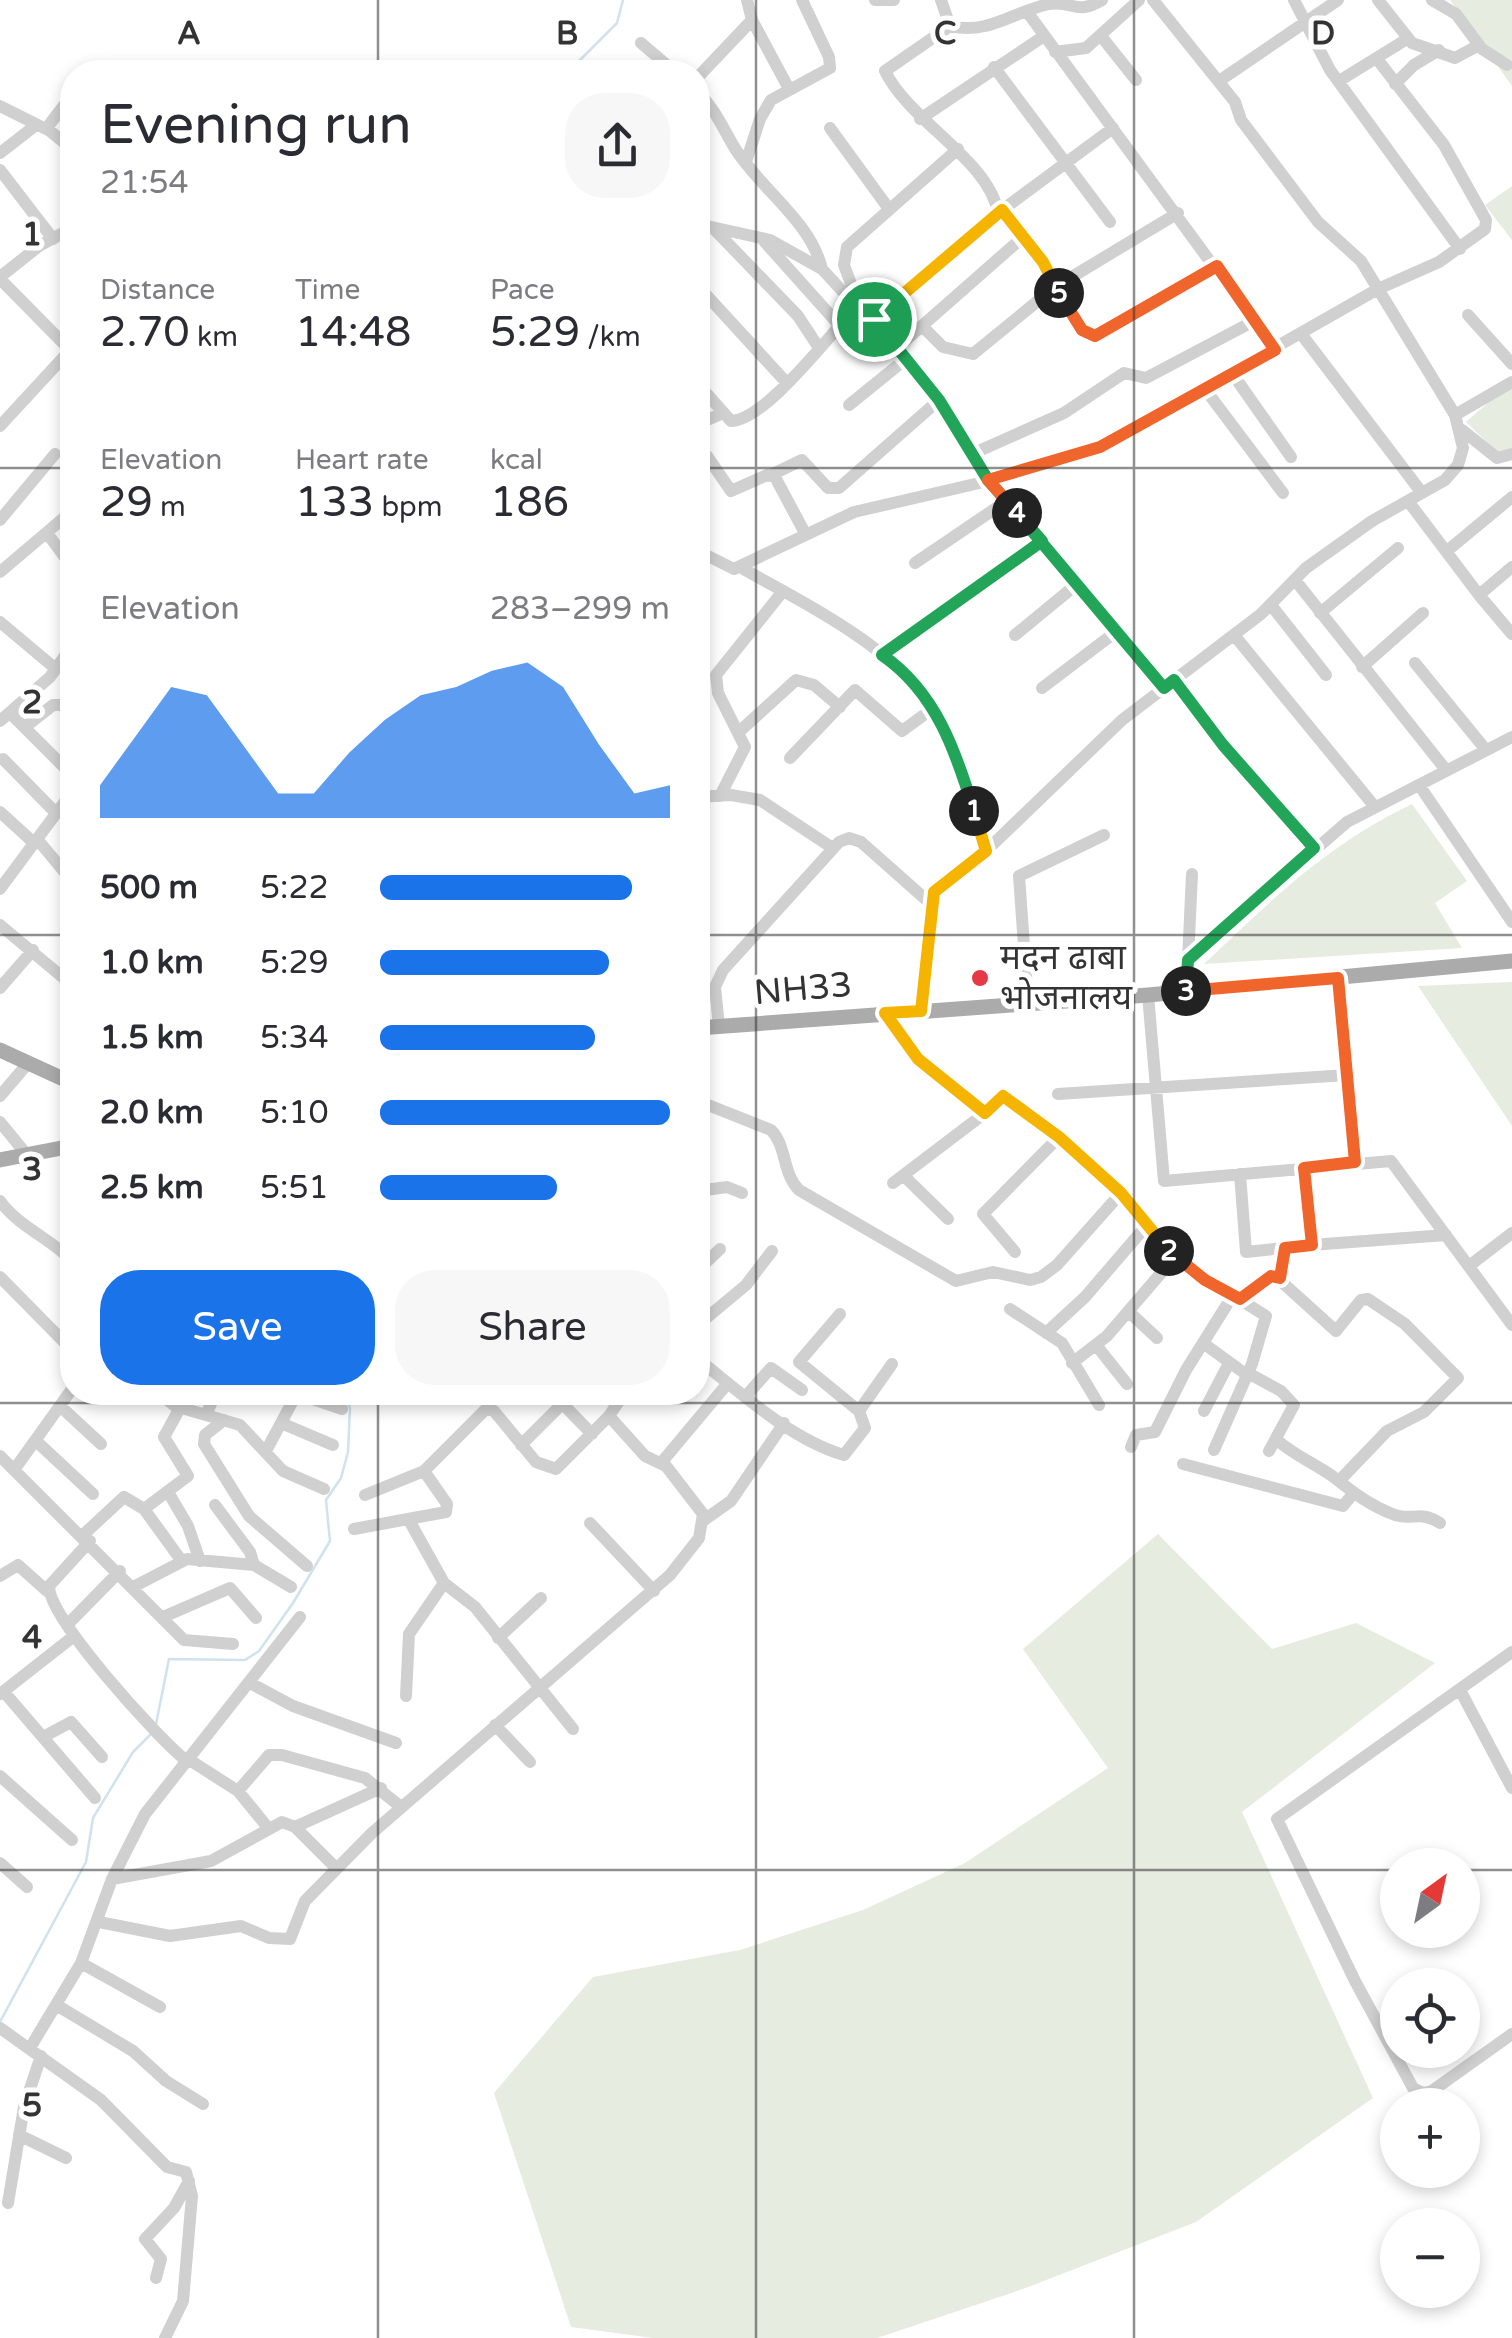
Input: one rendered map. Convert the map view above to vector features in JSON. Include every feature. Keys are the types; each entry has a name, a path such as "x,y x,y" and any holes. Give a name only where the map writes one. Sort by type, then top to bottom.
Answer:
{"main road":[{"name":"NH33","path":"710,1027 1186,992 1512,961"},
{"path":"0,1050 60,1076"},
{"path":"0,1160 60,1148"}],"street":[{"path":"747,0 752,20 789,89"},
{"path":"746,162 764,109 789,89 827,72 831,65 802,0"},
{"path":"875,0 894,0"},
{"path":"941,0 950,26"},
{"path":"1102,0 1083,10 1054,4 978,30 950,26 885,71 920,119 958,149 1000,212 1023,237 1077,324 1095,336 1217,266"},
{"path":"1055,52 1086,48 1139,0"},
{"path":"921,1011 930,904 938,886 986,851 1122,720 1271,605 1294,580 1358,530 1444,480 1458,465 1462,430 1456,415 1360,261 1318,222 1240,120 1235,102 1153,0"},
{"path":"1294,0 1339,81 1460,248"},
{"path":"1219,81 1338,0"},
{"path":"1378,0 1407,38 1459,58 1480,45"},
{"path":"1432,0 1456,14 1480,45 1507,65"},
{"path":"1028,13 1275,350"},
{"path":"710,64 752,20"},
{"path":"920,119 1044,36"},
{"path":"1101,36 1136,80"},
{"path":"1339,81 1407,38"},
{"path":"641,43 661,60"},
{"path":"1394,84 1414,65 1439,50"},
{"path":"710,558 729,568 740,567 865,509 988,480 1100,447 1378,289 1460,248 1486,229 1486,220 1444,145 1376,59"},
{"path":"994,68 1110,222"},
{"path":"710,105 746,162 811,240 822,269"},
{"path":"0,106 60,140"},
{"path":"0,154 41,127 60,107"},
{"path":"830,128 890,209"},
{"path":"874,319 1000,212 1113,128"},
{"path":"861,311 843,256 846,247 958,149"},
{"path":"0,170 53,239"},
{"path":"922,326 943,347 972,354 1055,287 1178,213"},
{"path":"710,228 758,234 822,269 861,311 874,319 939,400 1004,502 1314,848"},
{"path":"714,230 798,316 819,348"},
{"path":"758,234 840,326"},
{"path":"60,235 0,278 60,338"},
{"path":"849,405 903,352 922,326 1023,237"},
{"path":"710,299 786,382"},
{"path":"710,398 731,421 742,420 786,382 840,326 861,311"},
{"path":"1468,315 1512,364"},
{"path":"972,454 1064,413 1124,373 1148,377 1254,321"},
{"path":"1302,335 1422,493"},
{"path":"0,426 60,361"},
{"path":"1232,374 1291,457"},
{"path":"1456,415 1512,382"},
{"path":"1205,389 1283,492"},
{"path":"710,459 732,491 802,460 828,488 838,488 939,400"},
{"path":"710,419 723,413"},
{"path":"1462,430 1496,458 1512,454"},
{"path":"0,520 55,454"},
{"path":"771,475 806,535"},
{"path":"1448,551 1512,496"},
{"path":"1408,501 1512,634"},
{"path":"915,563 1004,502"},
{"path":"0,572 60,522"},
{"path":"48,533 60,550"},
{"path":"882,655 1042,541"},
{"path":"1320,613 1398,548"},
{"path":"740,567 882,655 911,680 952,741 986,851"},
{"path":"1479,595 1512,567"},
{"path":"1294,580 1446,770"},
{"path":"1015,635 1078,584"},
{"path":"720,796 743,756 741,730 718,693 716,675 782,592"},
{"path":"1271,605 1326,675"},
{"path":"1362,666 1424,613"},
{"path":"0,624 56,669"},
{"path":"1042,688 1116,631"},
{"path":"1234,635 1376,807"},
{"path":"60,663 5,717 24,727 60,763"},
{"path":"1415,663 1486,750"},
{"path":"741,730 796,680 807,682 840,707"},
{"path":"790,758 857,690 902,732 932,709"},
{"path":"24,727 54,705 60,705"},
{"path":"1188,960 1347,822 1512,736"},
{"path":"4,759 56,814"},
{"path":"1419,784 1512,922"},
{"path":"710,796 760,800 831,848"},
{"path":"0,887 60,810"},
{"path":"0,812 60,868"},
{"path":"1028,1002 1019,876 1104,835"},
{"path":"719,1026 715,987 723,970 831,848 850,838 861,842 930,904"},
{"path":"1186,992 1192,874"},
{"path":"0,925 60,974"},
{"path":"0,988 33,950"},
{"path":"1338,978 1355,1162"},
{"path":"1148,994 1164,1181 1390,1161 1512,1325"},
{"path":"885,1013 918,1059 985,1113"},
{"path":"0,1096 29,1062"},
{"path":"1058,1094 1156,1091 1347,1075"},
{"path":"948,1219 898,1180 1003,1096 1059,1137 1121,1193 1174,1258 1266,1316 1247,1374 1214,1450"},
{"path":"710,1105 770,1130 776,1136 787,1175 799,1190 956,1281 993,1272 1030,1280 1041,1277 1057,1265 1121,1193"},
{"path":"0,1122 27,1154"},
{"path":"1015,1252 983,1214 1059,1137"},
{"path":"1304,1168 1312,1245"},
{"path":"1240,1174 1246,1252 1446,1236"},
{"path":"710,1189 727,1187 742,1192"},
{"path":"0,1201 5,1220 49,1238 60,1249"},
{"path":"1046,1334 1085,1297 1146,1226"},
{"path":"1468,1266 1512,1232"},
{"path":"1280,1278 1285,1248"},
{"path":"710,1259 720,1249"},
{"path":"710,1315 746,1285 772,1251"},
{"path":"1072,1362 1096,1346 1174,1258"},
{"path":"1132,1447 1135,1436 1154,1434 1203,1343 1237,1297 1271,1276 1280,1278 1334,1331 1361,1300 1370,1300 1405,1324 1458,1378 1424,1412 1387,1432 1339,1482"},
{"path":"0,1277 60,1336"},
{"path":"1010,1308 1062,1343 1099,1406"},
{"path":"1129,1312 1157,1338"},
{"path":"710,1369 824,1449 844,1455 866,1428 860,1410 799,1362 840,1314"},
{"path":"1203,1343 1293,1402 1272,1445 1339,1482 1352,1495 1397,1516 1421,1513 1440,1523"},
{"path":"1096,1346 1127,1384"},
{"path":"1204,1411 1229,1362"},
{"path":"860,1410 892,1364"},
{"path":"746,1396 771,1368 802,1390"},
{"path":"710,1404 728,1383"},
{"path":"144,1510 188,1476 164,1437 178,1405"},
{"path":"185,1405 245,1429 284,1471 324,1489"},
{"path":"206,1415 210,1405"},
{"path":"266,1452 289,1405"},
{"path":"327,1405 342,1410"},
{"path":"521,1445 561,1405"},
{"path":"563,1405 592,1434"},
{"path":"364,1496 424,1471 487,1408 494,1410 540,1465 556,1468 616,1405"},
{"path":"661,1463 710,1405"},
{"path":"101,1444 60,1406 36,1441 5,1463 120,1571 184,1640 232,1644"},
{"path":"609,1416 645,1456 661,1463 689,1493 704,1520"},
{"path":"224,1420 205,1435 204,1444 227,1475 244,1509 307,1566"},
{"path":"281,1423 333,1445"},
{"path":"99,1922 170,1936 245,1926 286,1940 294,1932 302,1905 336,1868 654,1591 684,1559 704,1520 730,1501 784,1423"},
{"path":"36,1441 93,1494"},
{"path":"1183,1464 1251,1480 1319,1503 1342,1506 1352,1495"},
{"path":"354,1529 410,1522 448,1508 424,1471"},
{"path":"168,1492 188,1526 200,1560"},
{"path":"46,1591 120,1498 144,1510 181,1560"},
{"path":"214,1505 250,1552 254,1566"},
{"path":"410,1522 444,1583 475,1607 537,1689 573,1729"},
{"path":"590,1522 654,1591"},
{"path":"135,1586 181,1560 200,1560 254,1566 291,1587"},
{"path":"0,1576 18,1565 46,1591 70,1631 159,1735 187,1760 238,1791 269,1829"},
{"path":"95,1798 2,1693 70,1631 120,1571"},
{"path":"406,1696 409,1634 444,1583"},
{"path":"163,1617 230,1588 256,1618"},
{"path":"498,1638 540,1598"},
{"path":"8,2203 35,2052 82,1963 112,1879 145,1814 300,1617"},
{"path":"1512,1652 1277,1819 1414,2088 1423,2093 1432,2090 1512,2034"},
{"path":"250,1683 292,1706 396,1743"},
{"path":"1460,1690 1512,1788"},
{"path":"43,1737 72,1722 102,1757"},
{"path":"496,1725 530,1762"},
{"path":"238,1791 272,1754 352,1773 381,1788 402,1807"},
{"path":"0,1776 72,1840"},
{"path":"296,1827 381,1788"},
{"path":"112,1879 211,1861 286,1822 296,1827 336,1868"},
{"path":"0,1863 26,1887"},
{"path":"82,1963 160,2007"},
{"path":"58,2006 133,2052 166,2081 204,2104"},
{"path":"4,2030 107,2106 167,2167 183,2169 192,2196 184,2301 164,2338"},
{"path":"19,2135 66,2158"},
{"path":"156,2278 161,2258 145,2239 174,2208 189,2181"}],"shaded area":[{"path":"1450,0 1512,0 1512,86"},
{"path":"1512,186 1512,240 1485,205"},
{"path":"1512,382 1512,451 1503,458 1466,422"},
{"path":"1412,804 1467,881 1435,903 1462,948 1204,964 1326,856"},
{"path":"1512,982 1512,1126 1418,986"},
{"path":"1158,1534 1272,1649 1356,1623 1435,1663 1242,1812 1373,2098 1196,2222 1023,2289 877,2338 653,2338 571,2327 494,2093 593,1977 740,1950 863,1910 965,1863 1108,1768 1023,1649"}],"waterway":[{"path":"580,60 617,23 623,0"},
{"path":"156,1724 169,1659 245,1660 259,1651 293,1603 330,1541 326,1500 341,1478 348,1452 349,1405"},
{"path":"0,2022 86,1862 93,1818 133,1752 150,1735"}],"place":[{"name":"मदन ढाबा भोजनालय","path":"980,978"}],"route":[{"path":"874,319 939,400 988,480 1004,502 1024,520 1042,541 997,570 910,631 882,655 911,680 948,732 986,851 946,879 931,899 921,1011 885,1013 918,1059 985,1113 1003,1096 1059,1137 1121,1193 1174,1258 1240,1299 1271,1276 1280,1278 1285,1248 1312,1245 1304,1168 1355,1162 1338,978 1186,992 1185,978 1188,960 1314,848 1223,745 1174,680 1164,688 1024,520 1004,502 988,480 1100,447 1275,350 1217,266 1100,335 1090,336 1077,324 1050,272 1002,210 955,254 874,319"}]}
